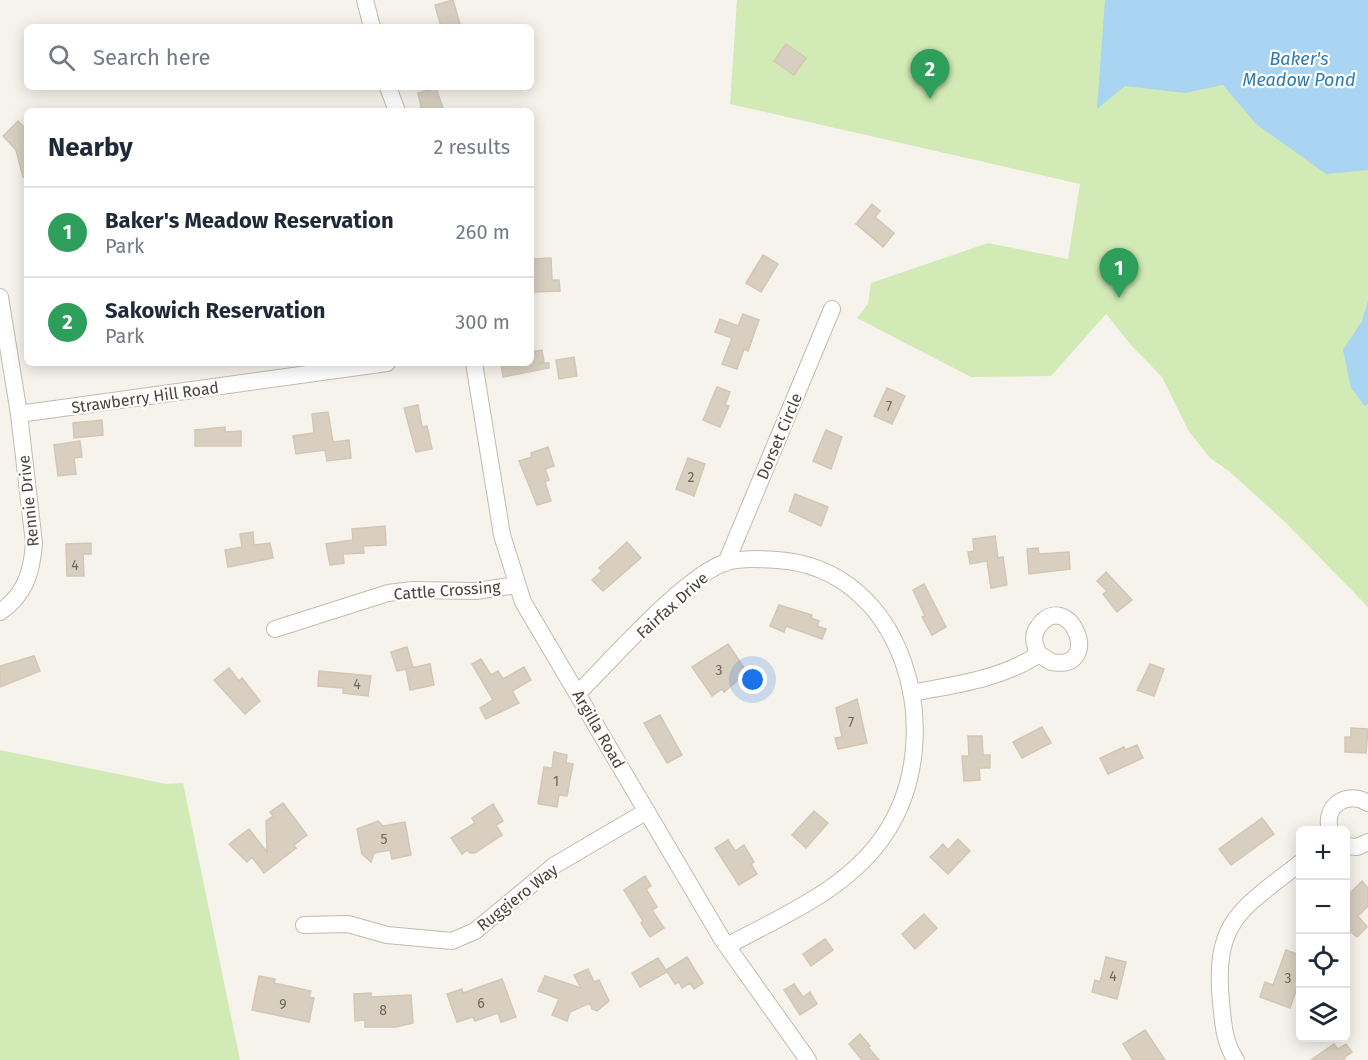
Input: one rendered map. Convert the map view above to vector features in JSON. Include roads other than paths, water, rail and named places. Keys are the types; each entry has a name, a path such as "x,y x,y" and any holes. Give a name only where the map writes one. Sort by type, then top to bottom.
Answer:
{"street":[{"path":"365,0 371,24"},
{"path":"389,90 396,108"},
{"path":"0,297 19,414"},
{"name":"Dorset Circle","path":"726,562 832,309"},
{"name":"Strawberry Hill Road","path":"19,414 365,366"},
{"name":"Argilla Road","path":"474,366 502,535 523,602 727,946 808,1060"},
{"name":"Rennie Drive","path":"0,612 18,597 33,560 34,543 19,414"},
{"name":"Fairfax Drive","path":"578,693 680,592 726,562 744,559 806,563 839,577 864,598 885,624 906,667 911,693 914,734 908,784 896,815 877,846 853,872 838,883 727,946"},
{"name":"Cattle Crossing","path":"275,629 388,593 413,590 476,591 517,585"},
{"path":"911,693 1005,671 1039,654"},
{"path":"1330,826 1330,813 1341,801 1356,798 1368,803"},
{"name":"Ruggiero Way","path":"304,925 348,924 387,935 452,941 475,932 555,865 646,811"},
{"path":"1350,846 1357,847 1368,842"},
{"path":"1236,1060 1228,1045 1222,1020 1218,966 1223,941 1228,929 1245,908 1296,866"}],"water":[{"name":"Baker's Meadow Pond","path":"1105,0 1368,0 1368,170 1326,174 1256,124 1223,85 1185,93 1125,86 1097,109"},
{"path":"1368,301 1368,404 1365,406 1351,388 1343,350 1362,321"}],"place":[{"name":"Sakowich Reservation","path":"930,99"},
{"name":"Baker's Meadow Reservation","path":"1119,298"}]}
